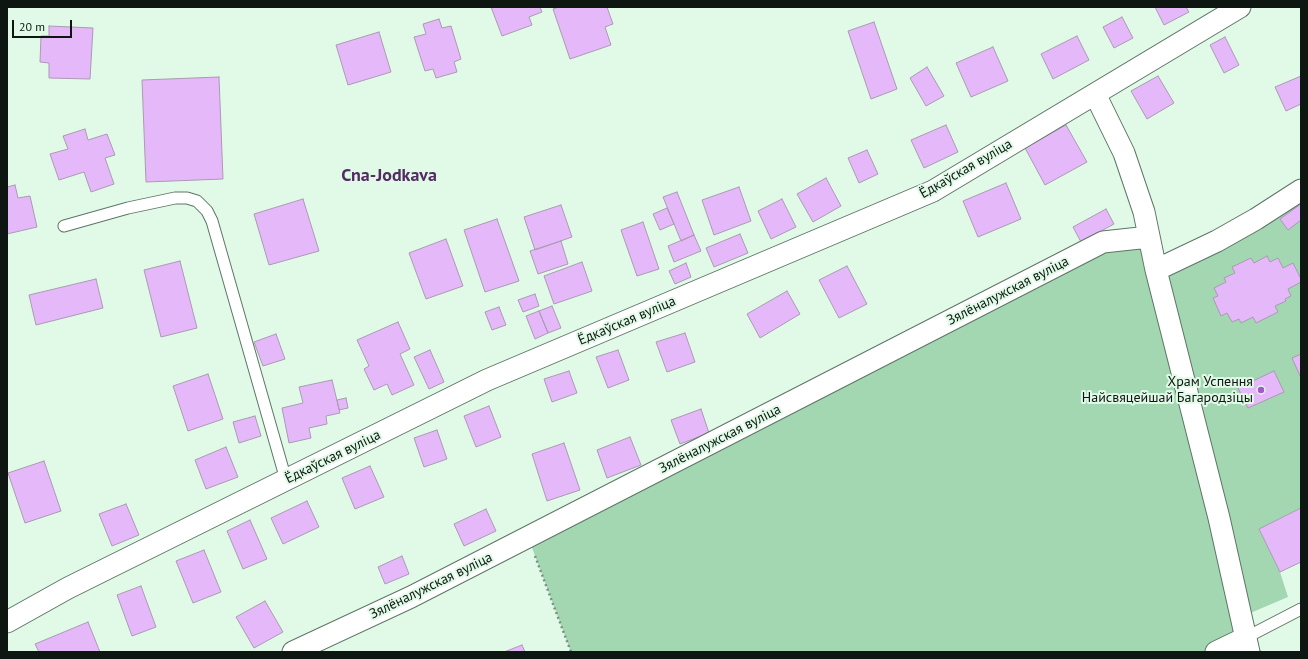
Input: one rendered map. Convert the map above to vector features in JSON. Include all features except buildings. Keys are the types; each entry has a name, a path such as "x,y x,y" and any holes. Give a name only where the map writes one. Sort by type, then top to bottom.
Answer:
{"street":[{"name":"Ёдкаўская вуліца","path":"7,622 68,588 487,380 933,191 1240,7"},
{"path":"1094,94 1124,153 1139,197 1156,270 1220,518 1247,645 1216,652"},
{"path":"1156,270 1217,241 1256,219 1301,190"},
{"name":"Зялёналужская вуліца","path":"293,652 411,597 1103,242 1149,237"}],"lane":[{"path":"64,226 128,208 175,198 187,198 197,201 207,210 212,221 286,480"},
{"path":"1247,645 1301,609"}],"path":[{"path":"528,537 571,652"}],"green space":[{"path":"1301,190 1301,508 1259,529 1280,572 1288,597 1241,617 1158,279 1191,453 1245,638 1263,652 571,652 528,537 1103,242 1149,237 1156,269"}],"place":[{"name":"Храм Успення Найсвяцейшай Багародзіцы","path":"1261,390"}],"district":[{"name":"Cna-Jodkava","path":"389,176"}]}
